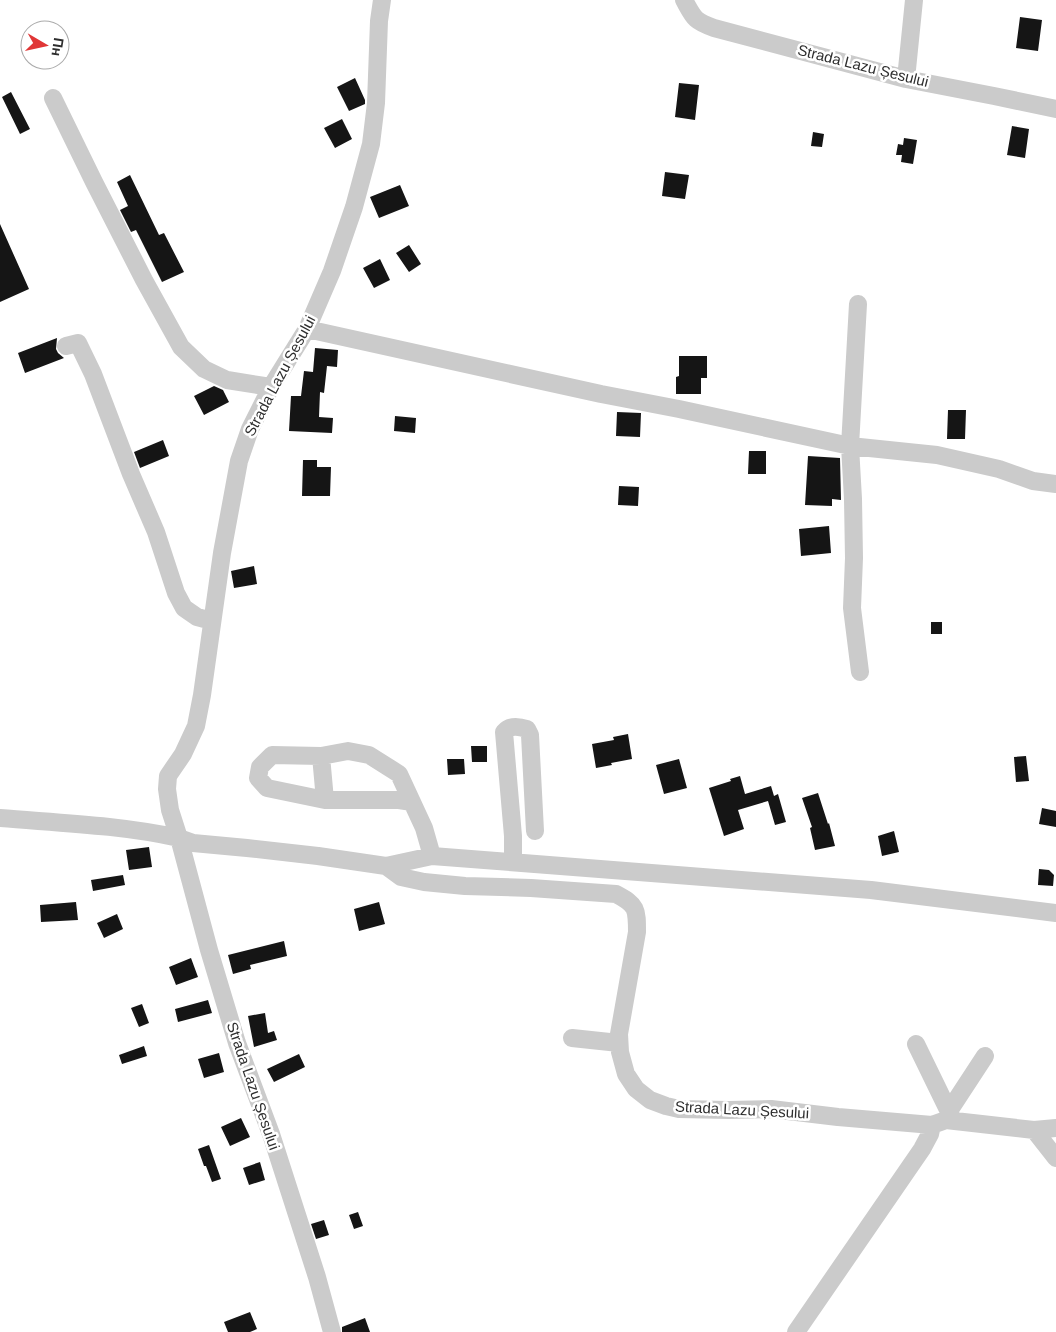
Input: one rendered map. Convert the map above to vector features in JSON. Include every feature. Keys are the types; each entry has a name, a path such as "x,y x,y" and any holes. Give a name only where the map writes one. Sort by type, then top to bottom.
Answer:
{"street":[{"name":"Strada Lazu Șesului","path":"332,1332 317,1277 226,1006 170,810 167,789 168,776 183,754 196,726 222,553 239,461 250,429 271,387 307,329 332,271 354,207 371,144 376,103 379,21 382,0"},
{"name":"Strada Lazu Șesului","path":"684,0 699,23 714,28 906,79 1056,109"},
{"path":"906,79 914,0"},
{"path":"53,98 144,280 181,347 204,369 227,380 271,387"},
{"path":"858,304 850,446 854,558 852,608 860,672"},
{"path":"307,329 600,394 850,446 937,455 999,469 1033,480 1056,484"},
{"path":"66,346 78,344 93,374 131,474 156,532 176,592 184,608 197,616 212,621"},
{"path":"513,862 513,836 504,732 512,726 527,730 530,735 535,831"},
{"path":"412,802 399,800 325,800 267,788 258,778 260,767 272,755 321,756 348,751 369,755 399,774 412,802 424,828 432,856"},
{"path":"321,756 325,800"},
{"name":"Strada Lazu Șesului","path":"0,818 96,825 151,832 193,843 309,855 386,866 432,856 871,890 1056,912"},
{"name":"Strada Lazu Șesului","path":"386,866 401,877 424,882 465,886 607,893 616,894 626,899 635,908 637,932 619,1034 620,1052 626,1074 636,1090 650,1100 679,1109 771,1109 932,1125 951,1116 1034,1130 1056,1128"},
{"path":"572,1038 619,1043"},
{"path":"916,1044 951,1116"},
{"path":"951,1116 985,1056"},
{"path":"796,1332 922,1148 930,1134 932,1125"},
{"path":"1034,1130 1056,1158"}],"building":[{"path":"1020,17 1042,20 1038,51 1016,48"},
{"path":"355,78 365,104 349,111 337,87"},
{"path":"679,83 699,85 695,120 675,117"},
{"path":"11,92 30,129 20,134 2,97"},
{"path":"342,119 352,139 335,148 324,128"},
{"path":"1012,126 1029,129 1025,158 1007,155"},
{"path":"813,132 824,134 822,147 811,146"},
{"path":"904,138 917,140 913,164 901,162 902,155 896,155 898,144 903,145"},
{"path":"665,172 689,175 685,199 662,196"},
{"path":"130,175 159,235 164,233 184,272 162,282 136,230 131,232 120,210 128,206 117,182"},
{"path":"400,185 409,206 379,218 370,197"},
{"path":"0,224 29,289 0,302"},
{"path":"409,245 421,264 409,272 396,253"},
{"path":"380,259 390,280 374,288 363,268"},
{"path":"57,338 56,349 64,358 25,373 18,353"},
{"path":"315,348 338,350 337,367 327,366 324,393 320,392 319,417 333,418 332,433 289,431 291,396 301,396 304,371 313,372"},
{"path":"679,356 707,356 707,378 701,378 701,394 676,394 676,377 679,376"},
{"path":"214,386 223,390 229,402 204,415 194,396"},
{"path":"948,410 966,410 965,439 947,439"},
{"path":"617,412 641,413 640,437 616,436"},
{"path":"395,416 416,418 415,433 394,431"},
{"path":"163,440 169,456 140,468 134,452"},
{"path":"749,451 766,451 766,474 748,474"},
{"path":"808,456 840,458 841,500 832,499 832,506 805,505"},
{"path":"303,460 317,460 317,467 331,467 330,496 302,496"},
{"path":"619,486 639,487 638,506 618,505"},
{"path":"829,526 831,553 801,556 799,529"},
{"path":"254,566 257,584 234,588 231,571"},
{"path":"931,622 942,622 942,634 931,634"},
{"path":"628,734 632,759 596,768 592,744 614,740 613,737"},
{"path":"471,746 487,746 487,762 472,762"},
{"path":"1026,756 1029,781 1016,782 1014,757"},
{"path":"447,759 464,759 465,774 448,775"},
{"path":"679,759 687,788 664,794 656,765"},
{"path":"740,776 745,794 771,786 774,796 778,794 786,822 775,825 768,801 738,810 744,829 724,836 709,788"},
{"path":"818,793 835,846 815,850 810,828 812,827 802,798"},
{"path":"1042,808 1056,811 1056,827 1039,824"},
{"path":"894,831 899,852 882,856 878,836"},
{"path":"149,847 152,867 129,870 126,850"},
{"path":"1039,869 1049,870 1054,875 1053,886 1038,885"},
{"path":"123,875 125,885 93,891 91,880"},
{"path":"76,902 78,920 41,922 40,905"},
{"path":"379,902 385,924 359,931 354,909"},
{"path":"117,914 123,929 104,938 97,923"},
{"path":"284,941 287,956 250,965 251,969 233,974 228,955"},
{"path":"191,958 198,977 176,985 169,967"},
{"path":"208,1000 212,1013 178,1022 175,1009"},
{"path":"142,1004 149,1023 139,1027 131,1008"},
{"path":"265,1013 268,1033 274,1031 277,1040 254,1047 248,1016"},
{"path":"144,1046 147,1056 122,1064 119,1055"},
{"path":"219,1053 224,1072 204,1078 198,1059"},
{"path":"299,1054 305,1067 274,1082 267,1069"},
{"path":"241,1118 250,1137 230,1146 221,1127"},
{"path":"209,1145 221,1179 212,1182 198,1149"},
{"path":"260,1162 265,1180 249,1185 243,1168"},
{"path":"358,1212 363,1226 354,1229 349,1215"},
{"path":"324,1220 329,1235 316,1239 311,1224"},
{"path":"250,1312 257,1329 250,1332 228,1332 224,1322"},
{"path":"365,1318 370,1332 342,1332 342,1327"}]}
